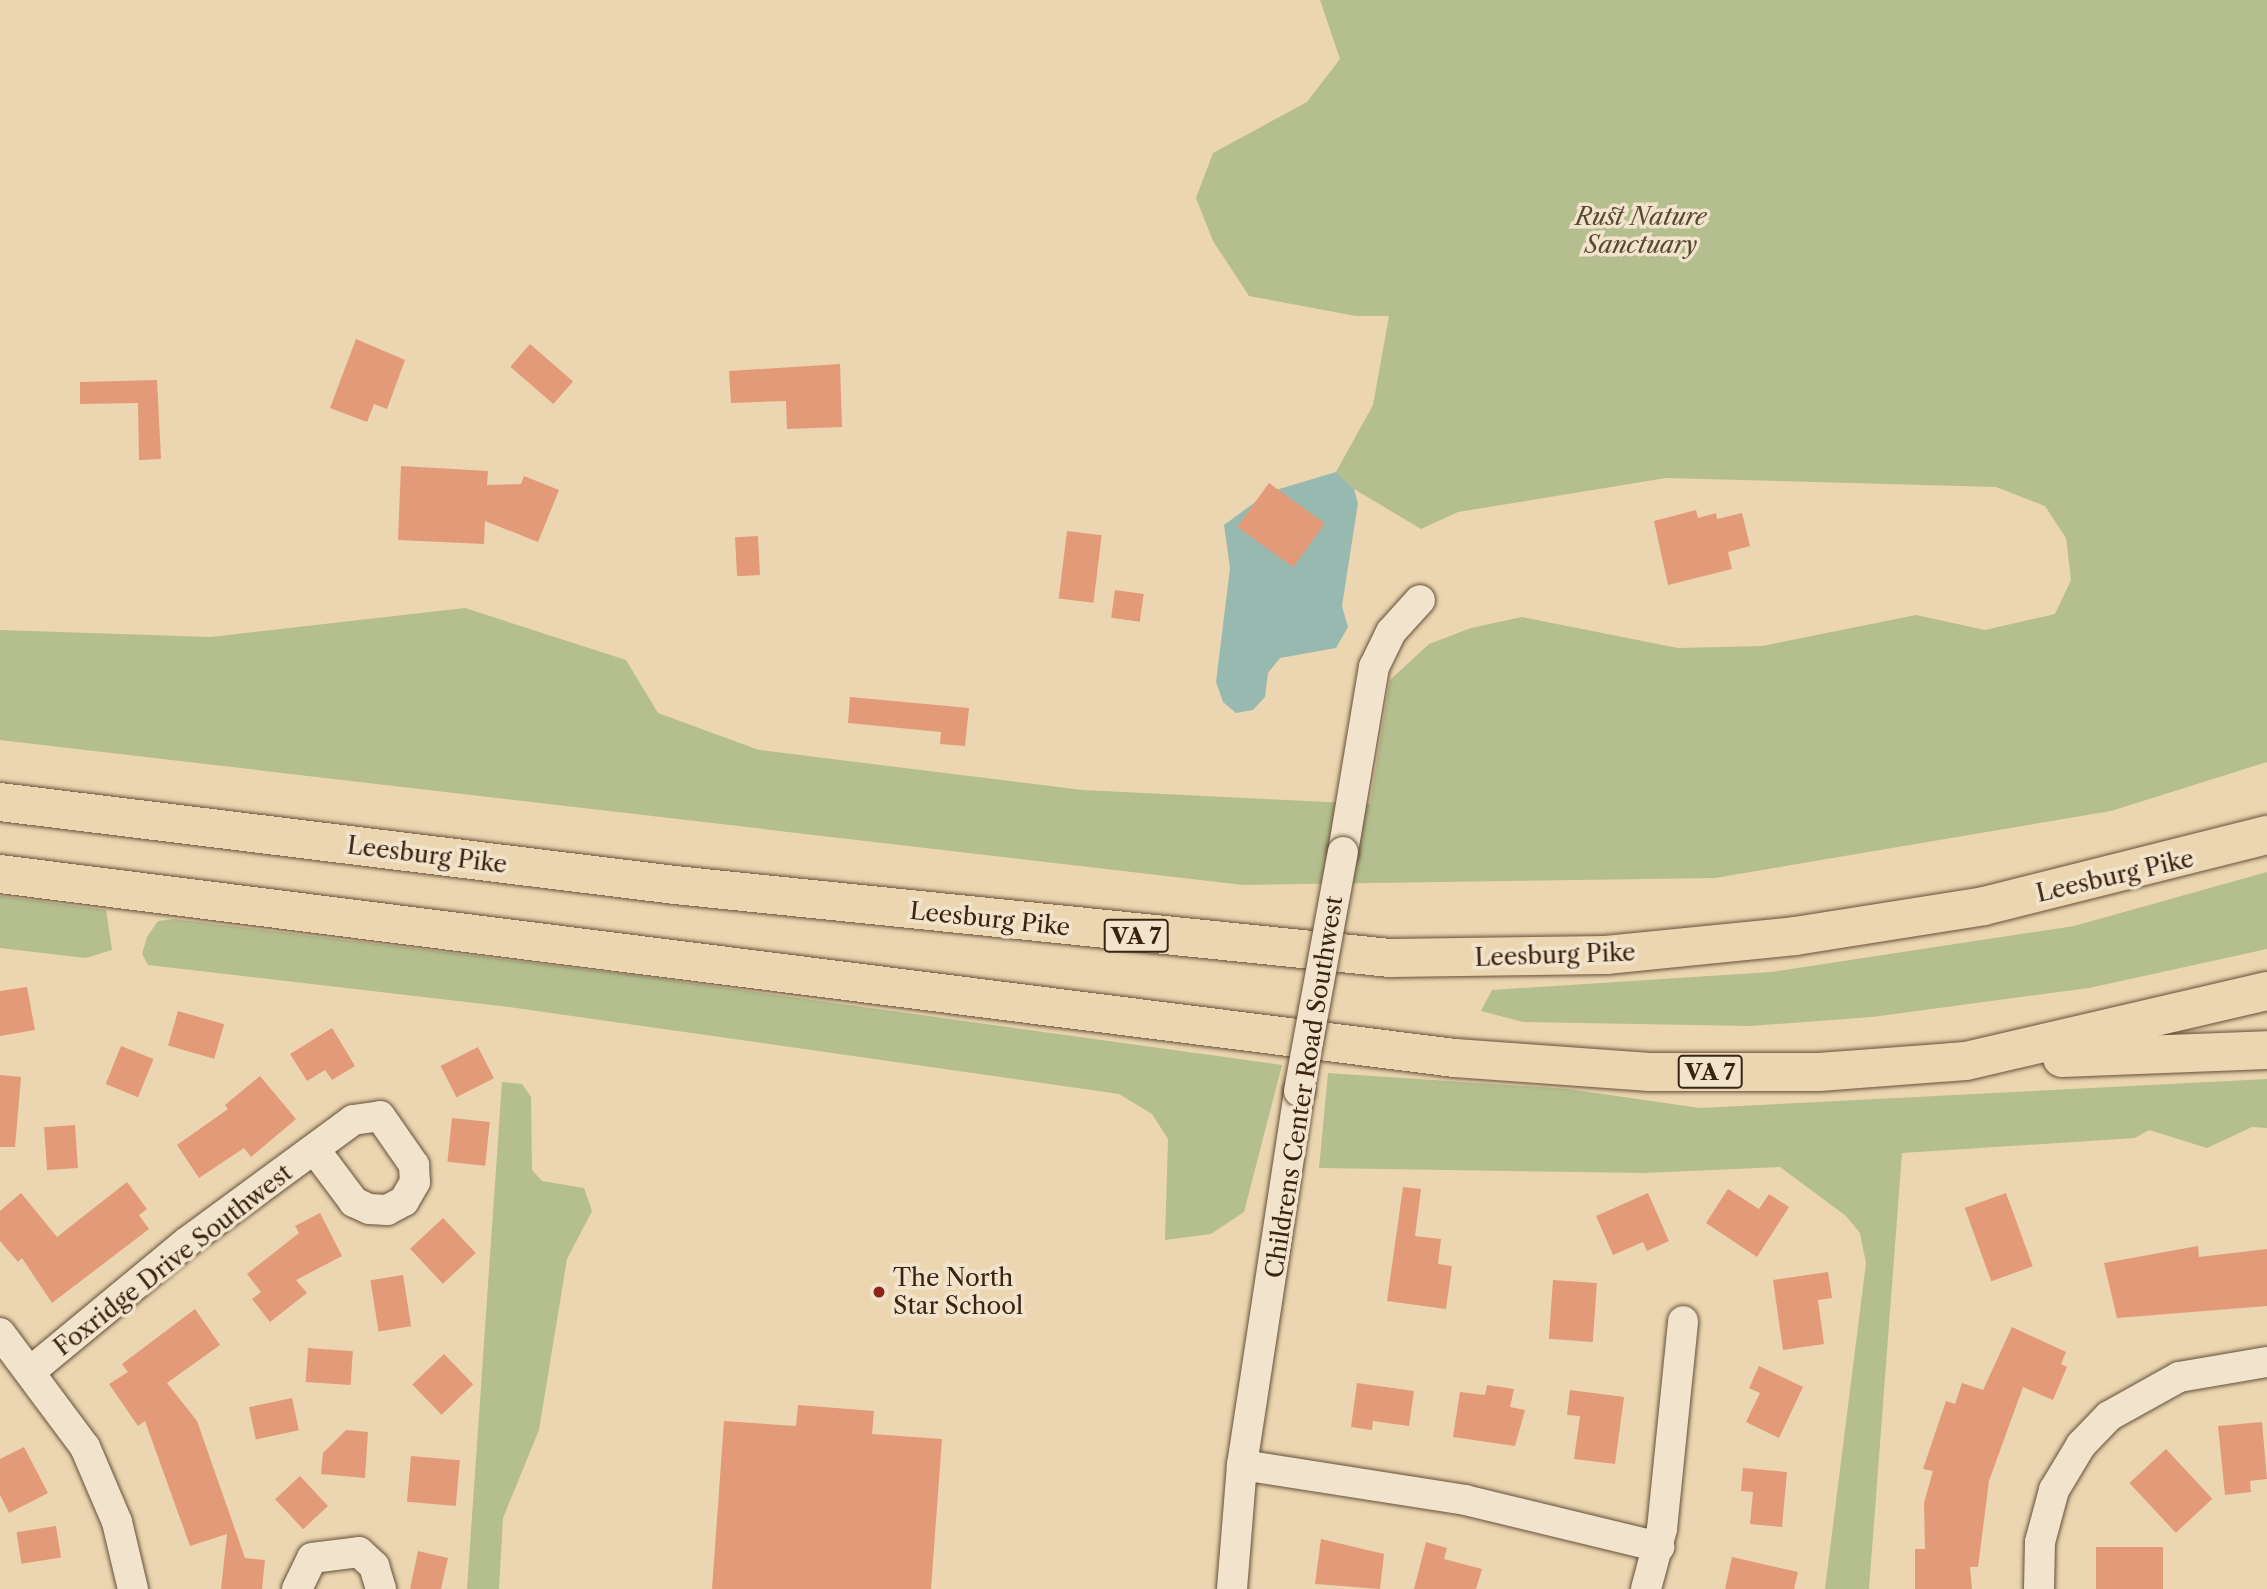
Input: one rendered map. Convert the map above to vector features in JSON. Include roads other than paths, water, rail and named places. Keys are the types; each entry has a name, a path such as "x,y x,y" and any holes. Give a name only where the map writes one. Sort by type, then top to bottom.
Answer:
{"highway":[{"name":"Leesburg Pike","path":"0,802 716,889 1390,958 1606,955 1795,936 1997,904 2267,835"},
{"name":"VA 7","path":"0,874 1455,1058 1662,1072 1819,1072 1966,1061 2267,990"},
{"path":"1966,1061 2267,1050"}],"street":[{"name":"Childrens Center Road Southwest","path":"1232,1589 1242,1465 1299,1091 1374,667 1391,632 1420,600"},
{"name":"Foxridge Drive Southwest","path":"31,1371 187,1242 315,1150"},
{"path":"1646,1589 1659,1547 1683,1321"},
{"name":"Foxridge Drive Southwest","path":"0,1333 31,1371 85,1447 104,1486 133,1589"},
{"path":"2039,1589 2040,1542 2054,1490 2081,1445 2109,1416 2179,1377 2267,1362"},
{"path":"1242,1465 1465,1500 1659,1547"},
{"path":"298,1589 312,1558 359,1552 374,1566 381,1589"}],"water":[{"path":"1336,472 1354,489 1358,503 1342,606 1348,627 1336,648 1280,658 1268,673 1265,697 1253,710 1236,713 1223,702 1216,682 1230,568 1224,525 1269,492"}],"place":[{"name":"The North Star School","path":"879,1292"}],"park label":[{"name":"Rust Nature Sanctuary","path":"1641,231"}]}
